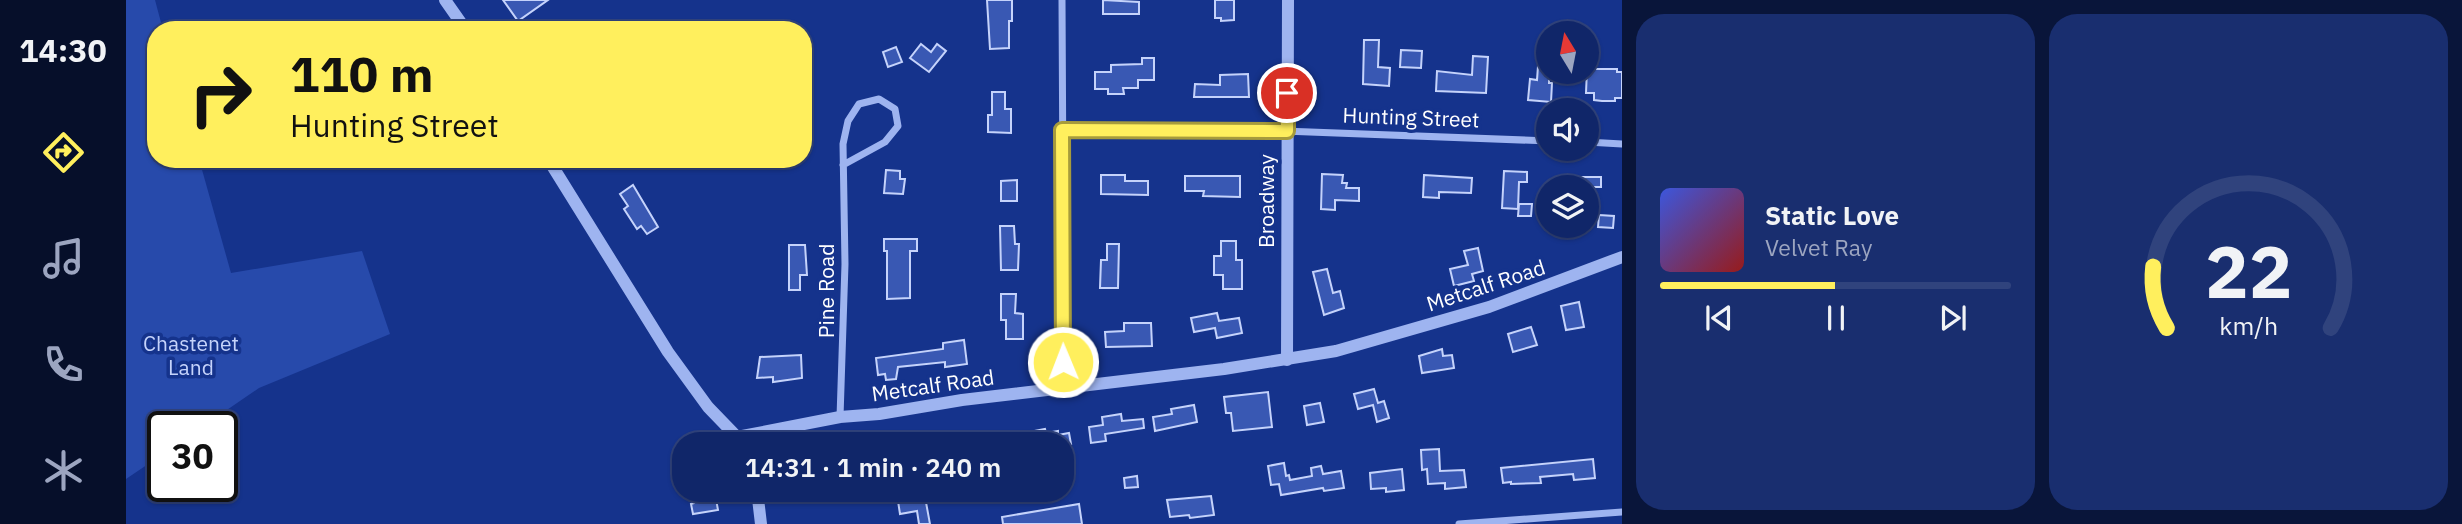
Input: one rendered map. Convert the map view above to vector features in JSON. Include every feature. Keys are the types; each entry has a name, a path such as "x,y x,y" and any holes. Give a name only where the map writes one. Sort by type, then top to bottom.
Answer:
{"street":[{"path":"445,0 460,21"},
{"path":"1062,0 1064,388"},
{"name":"Broadway","path":"1287,360 1288,0"},
{"name":"Pine Road","path":"840,416 845,264 842,144 848,121 859,104 879,99 895,109 898,126 885,142 843,165"},
{"name":"Hunting Street","path":"1062,130 1287,131 1536,141"},
{"path":"1599,143 1622,144"},
{"name":"Metcalf Road","path":"554,168 668,352 708,407 731,432"},
{"name":"Metcalf Road","path":"775,432 840,416 879,414 962,400 1287,360 1336,351 1489,307 1622,257"},
{"path":"758,502 761,524"},
{"path":"1459,524 1622,512"}],"green space":[{"name":"Chastenet Land","path":"126,0 155,0 161,21 147,21 147,168 202,168 231,273 362,251 390,334 259,388 225,411 147,411 147,465 126,479"}],"building":[{"path":"503,0 548,0 518,21"},
{"path":"987,0 1012,0 1009,48 990,49"},
{"path":"1103,0 1139,2 1139,14 1103,14"},
{"path":"1215,0 1234,0 1234,20 1221,21 1221,18 1215,18"},
{"path":"1364,40 1379,40 1378,67 1390,68 1389,86 1363,84"},
{"path":"921,44 931,52 937,44 946,51 929,72 910,58"},
{"path":"896,47 902,62 888,67 883,52"},
{"path":"1401,50 1422,51 1421,68 1400,67"},
{"path":"1473,56 1488,57 1486,93 1436,91 1437,71 1472,75"},
{"path":"1142,58 1154,58 1154,80 1138,80 1138,88 1123,88 1124,94 1108,94 1108,89 1095,89 1095,72 1111,72 1111,65 1142,64"},
{"path":"1600,69 1617,69 1617,72 1622,72 1622,98 1615,98 1615,101 1599,101 1599,98 1594,98 1594,93 1586,93 1586,84 1600,84"},
{"path":"1248,74 1249,97 1194,97 1195,84 1220,85 1220,75"},
{"path":"1530,79 1536,80 1536,84 1552,84 1551,98 1528,100"},
{"path":"992,92 1005,92 1005,109 1011,109 1011,133 988,132 988,115 992,115"},
{"path":"886,170 900,171 900,179 905,179 903,194 884,193"},
{"path":"1504,171 1527,172 1527,182 1519,182 1518,209 1502,208"},
{"path":"1322,174 1343,175 1342,183 1347,183 1346,188 1359,188 1359,201 1335,200 1335,210 1321,209"},
{"path":"1101,175 1125,175 1125,181 1148,181 1148,195 1101,194"},
{"path":"1424,175 1472,178 1471,193 1439,192 1439,198 1423,197"},
{"path":"1185,176 1240,176 1240,197 1203,196 1204,191 1185,191"},
{"path":"1017,180 1017,201 1001,201 1001,181"},
{"path":"633,185 658,227 647,234 641,226 637,229 624,209 628,206 620,194"},
{"path":"1519,204 1532,204 1531,216 1518,216"},
{"path":"1599,215 1614,216 1613,228 1599,227"},
{"path":"1000,226 1014,226 1015,244 1019,244 1018,270 1001,270"},
{"path":"884,239 917,239 917,251 910,251 910,298 887,299 887,251 884,251"},
{"path":"1221,241 1236,241 1236,260 1242,260 1242,289 1223,289 1223,275 1214,275 1214,256 1221,256"},
{"path":"1107,244 1119,244 1118,288 1100,288 1101,260 1107,260"},
{"path":"789,245 805,245 807,275 800,275 800,290 789,290"},
{"path":"1478,248 1483,271 1472,274 1474,281 1454,286 1450,269 1468,265 1464,251"},
{"path":"1327,269 1333,293 1340,291 1344,308 1324,315 1313,272"},
{"path":"1001,294 1016,294 1015,313 1023,314 1023,339 1006,339 1006,320 1001,320"},
{"path":"1579,302 1584,327 1566,330 1561,306"},
{"path":"1217,313 1219,321 1239,318 1242,333 1217,338 1215,328 1194,332 1191,318"},
{"path":"1124,323 1151,323 1152,346 1106,347 1105,332 1124,331"},
{"path":"1531,327 1537,345 1513,352 1508,334"},
{"path":"964,340 967,364 945,367 945,362 898,367 896,379 886,380 885,374 878,375 876,358 943,349 943,343"},
{"path":"1442,349 1443,356 1452,355 1454,368 1422,373 1419,356"},
{"path":"801,355 802,378 773,382 773,377 757,378 760,357"},
{"path":"1374,389 1378,403 1384,401 1389,418 1377,422 1373,405 1358,409 1354,394"},
{"path":"1268,392 1272,427 1233,431 1231,413 1226,413 1224,397"},
{"path":"1320,403 1324,422 1307,425 1304,406"},
{"path":"1194,405 1197,422 1155,431 1153,417 1172,414 1171,409"},
{"path":"1121,414 1122,421 1143,419 1144,428 1105,434 1106,441 1091,443 1089,427 1103,425 1102,417"},
{"path":"1439,449 1440,471 1464,470 1466,487 1445,489 1445,483 1428,484 1427,469 1422,470 1421,450"},
{"path":"1593,459 1595,478 1574,480 1573,474 1540,477 1541,483 1503,483 1501,468"},
{"path":"1284,463 1286,476 1289,475 1290,480 1312,476 1311,468 1321,466 1323,474 1341,471 1344,488 1324,491 1323,488 1281,495 1279,484 1271,485 1268,466"},
{"path":"1402,469 1404,490 1386,492 1386,488 1371,489 1370,473"},
{"path":"1137,476 1138,487 1125,488 1124,478"},
{"path":"1211,496 1214,515 1170,517 1167,500"},
{"path":"717,502 718,510 693,514 691,504"},
{"path":"898,502 926,502 930,524 919,524 917,511 900,514"},
{"path":"1079,504 1082,524 1003,524 1002,517"}],"route":[{"path":"1063,362 1062,130 1287,131 1287,93"}]}
